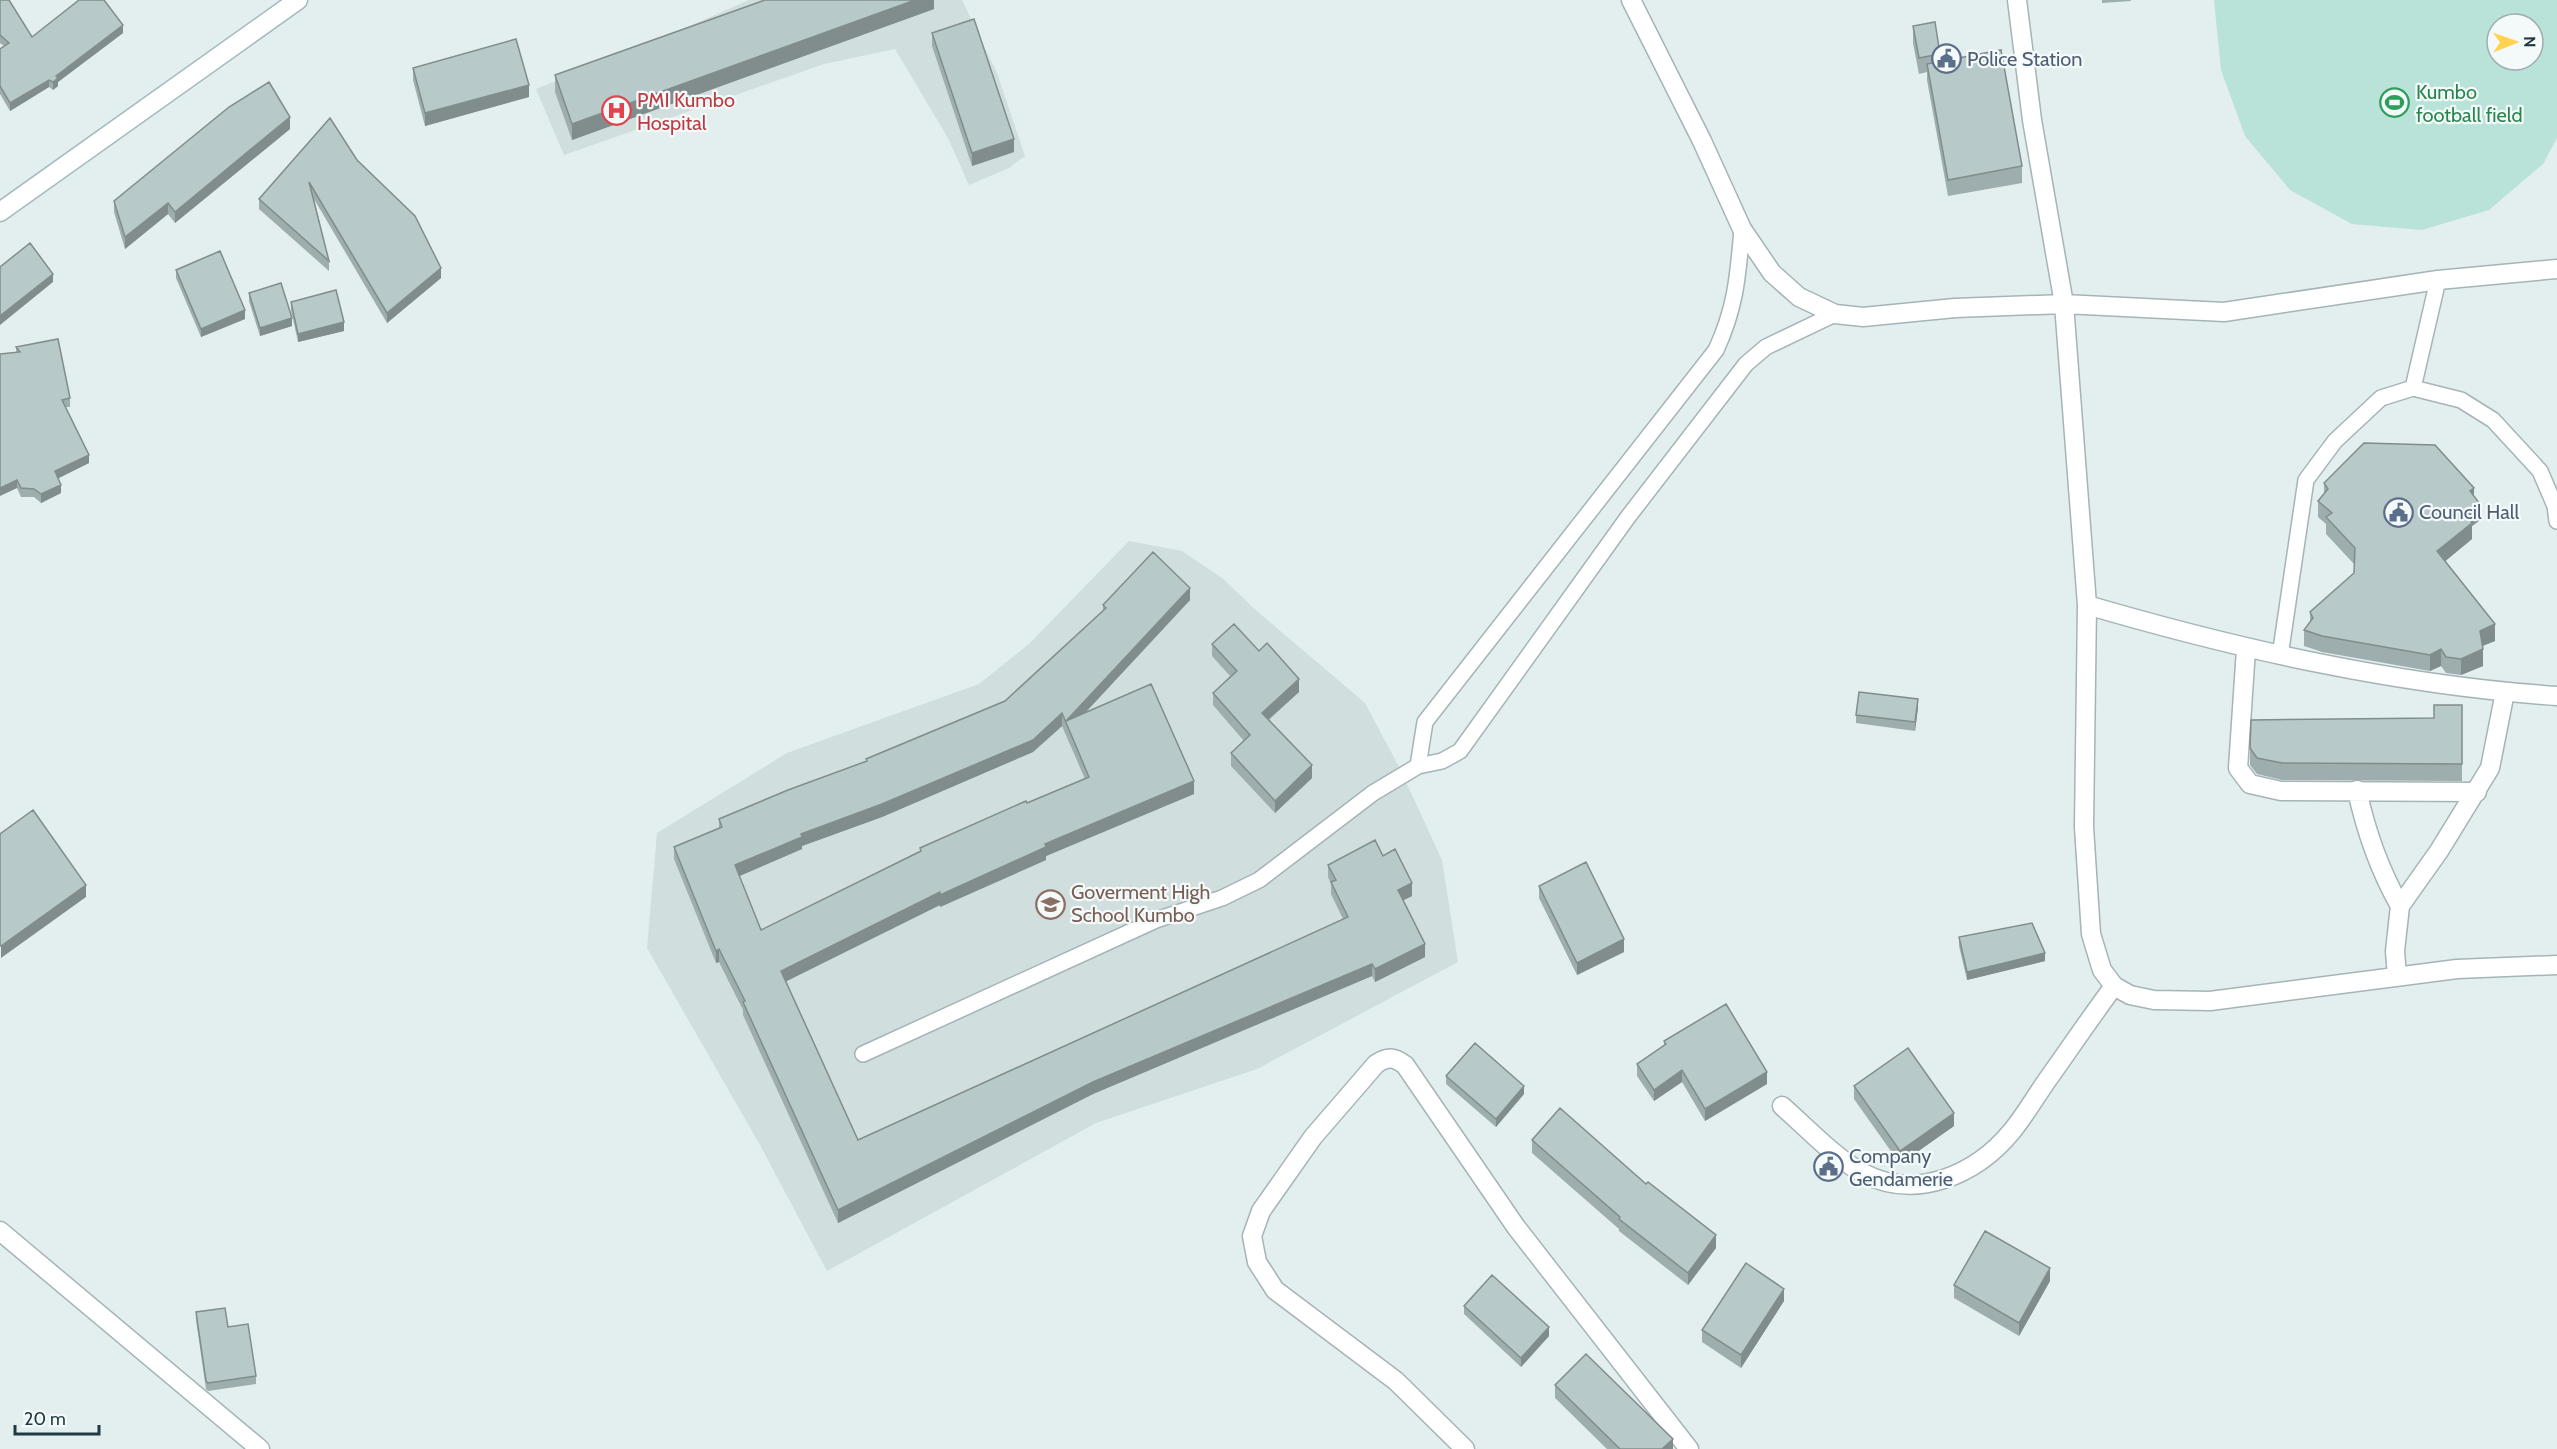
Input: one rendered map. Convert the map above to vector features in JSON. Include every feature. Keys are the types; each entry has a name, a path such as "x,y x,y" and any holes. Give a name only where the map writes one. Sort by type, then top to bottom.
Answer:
{"street":[{"path":"0,212 298,0"},
{"path":"1631,0 1702,141 1742,229 1773,273 1799,297 1835,314 1863,317 1955,308 2064,304 2224,312 2438,280 2557,269"},
{"path":"2017,0 2032,120 2064,304 2087,605 2084,827 2091,934 2102,970 2114,986 2130,995 2154,1000 2210,1001 2457,969 2557,965"},
{"path":"2087,605 2246,649 2280,656 2415,681 2505,692 2557,695"},
{"path":"2246,649 2238,768 2250,784 2281,791 2477,792"},
{"path":"2397,977 2395,951 2400,906 2439,851 2490,768 2505,692"},
{"path":"2357,790 2365,830 2383,875 2400,906"},
{"path":"1782,1106 1863,1173 1887,1182 1913,1186 1940,1182 1963,1171 1989,1154 2011,1131 2114,986"},
{"path":"1465,1449 1396,1381 1275,1290 1257,1262 1252,1236 1261,1211 1313,1137 1376,1064 1384,1058 1395,1058 1405,1065 1516,1227 1689,1449"},
{"path":"0,1231 260,1449"}],"lane":[{"path":"1418,766 1425,722 1716,350 1728,324 1737,290 1742,229"},
{"path":"2413,388 2438,280"},
{"path":"863,1054 1156,920 1222,898 1259,880 1373,793 1418,766 1442,761 1460,751 1628,517 1746,363 1766,347 1835,314"},
{"path":"2280,656 2306,480 2335,441 2381,398 2413,388 2461,400 2493,420 2540,471 2555,506 2557,521"}],"shaded area":[{"name":"PMI Kumbo Hospital","path":"749,0 962,0 997,73 1025,156 1009,168 969,185 948,138 895,49 824,64 564,155 536,89 637,49"},
{"name":"Goverment High School Kumbo","path":"1129,541 1182,551 1222,578 1258,612 1365,703 1400,769 1442,860 1458,962 1257,1069 1096,1123 827,1271 760,1145 647,948 657,833 787,753 979,684 1029,644"}],"green space":[{"name":"Kumbo football field","path":"2214,0 2557,0 2557,138 2543,164 2489,210 2422,230 2352,224 2290,190 2245,136 2221,70"}],"building":[{"path":"0,0 9,0 32,37 79,0 104,0 123,25 56,76 58,78 53,82 49,80 10,103 0,86 0,49 9,43 0,35"},
{"path":"765,0 915,0 572,124 555,75"},
{"path":"974,19 1014,139 972,153 932,33"},
{"path":"1935,22 1940,54 1919,58 1913,26"},
{"path":"516,39 529,85 425,113 413,68"},
{"path":"2001,50 2022,166 1948,180 1927,64"},
{"path":"269,82 290,117 175,212 168,203 125,237 114,201 229,107"},
{"path":"330,118 357,160 415,216 441,268 387,313 309,182 329,261 259,199"},
{"path":"30,243 53,274 0,316 0,267"},
{"path":"220,251 245,310 201,329 176,270"},
{"path":"281,283 292,318 260,328 249,293"},
{"path":"336,290 344,322 298,334 291,302"},
{"path":"58,339 70,398 62,400 89,455 55,471 61,485 41,494 34,489 21,488 17,480 0,488 0,354 20,352 16,347"},
{"path":"2364,443 2435,445 2474,488 2470,491 2480,504 2466,514 2472,523 2437,551 2495,624 2480,631 2483,649 2461,659 2446,657 2441,649 2430,655 2322,636 2304,630 2313,618 2310,612 2354,573 2355,548 2326,517 2332,513 2318,501 2328,489 2324,483"},
{"path":"1153,552 1190,588 1066,721 1151,684 1194,781 1045,844 1046,847 940,895 940,892 781,971 858,1140 1348,917 1331,882 1336,880 1328,865 1375,840 1383,856 1395,849 1412,883 1398,890 1425,944 1375,969 1372,964 1093,1082 838,1210 743,1002 745,1001 719,949 716,951 674,847 722,827 719,819 788,790 867,761 866,759 1005,701 1106,608 1103,605","holes":["1062,713 1089,777 1027,803 1026,801 920,848 921,851 761,930 735,865 802,837 801,834 882,804 1033,740"]},
{"path":"1234,624 1259,651 1267,643 1299,679 1262,713 1312,765 1275,801 1231,753 1250,735 1213,693 1237,671 1212,644"},
{"path":"1859,692 1918,699 1915,722 1856,715"},
{"path":"2434,705 2462,705 2462,764 2282,763 2257,758 2250,748 2251,720 2434,718"},
{"path":"33,810 86,885 1,946 0,834"},
{"path":"1586,862 1624,939 1577,963 1539,886"},
{"path":"2032,923 2045,953 1967,972 1959,937"},
{"path":"1726,1004 1767,1072 1705,1109 1682,1070 1654,1090 1637,1064 1666,1044 1664,1041"},
{"path":"1475,1043 1524,1086 1496,1119 1446,1076"},
{"path":"1908,1048 1954,1113 1900,1151 1854,1086"},
{"path":"1560,1108 1646,1184 1648,1182 1716,1235 1688,1273 1619,1219 1620,1217 1532,1140"},
{"path":"1985,1231 2050,1268 2019,1323 1954,1285"},
{"path":"1746,1263 1784,1289 1741,1355 1702,1330"},
{"path":"1492,1275 1549,1327 1521,1358 1464,1306"},
{"path":"225,1308 228,1327 248,1324 256,1376 208,1383 196,1312"},
{"path":"1586,1354 1673,1439 1662,1449 1620,1449 1555,1385"}],"place":[{"name":"Police Station","path":"1946,59"},
{"name":"Kumbo football field","path":"2395,103"},
{"name":"PMI Kumbo Hospital","path":"616,111"},
{"name":"Council Hall","path":"2398,512"},
{"name":"Goverment High School Kumbo","path":"1050,904"},
{"name":"Company Gendamerie","path":"1828,1167"}]}
